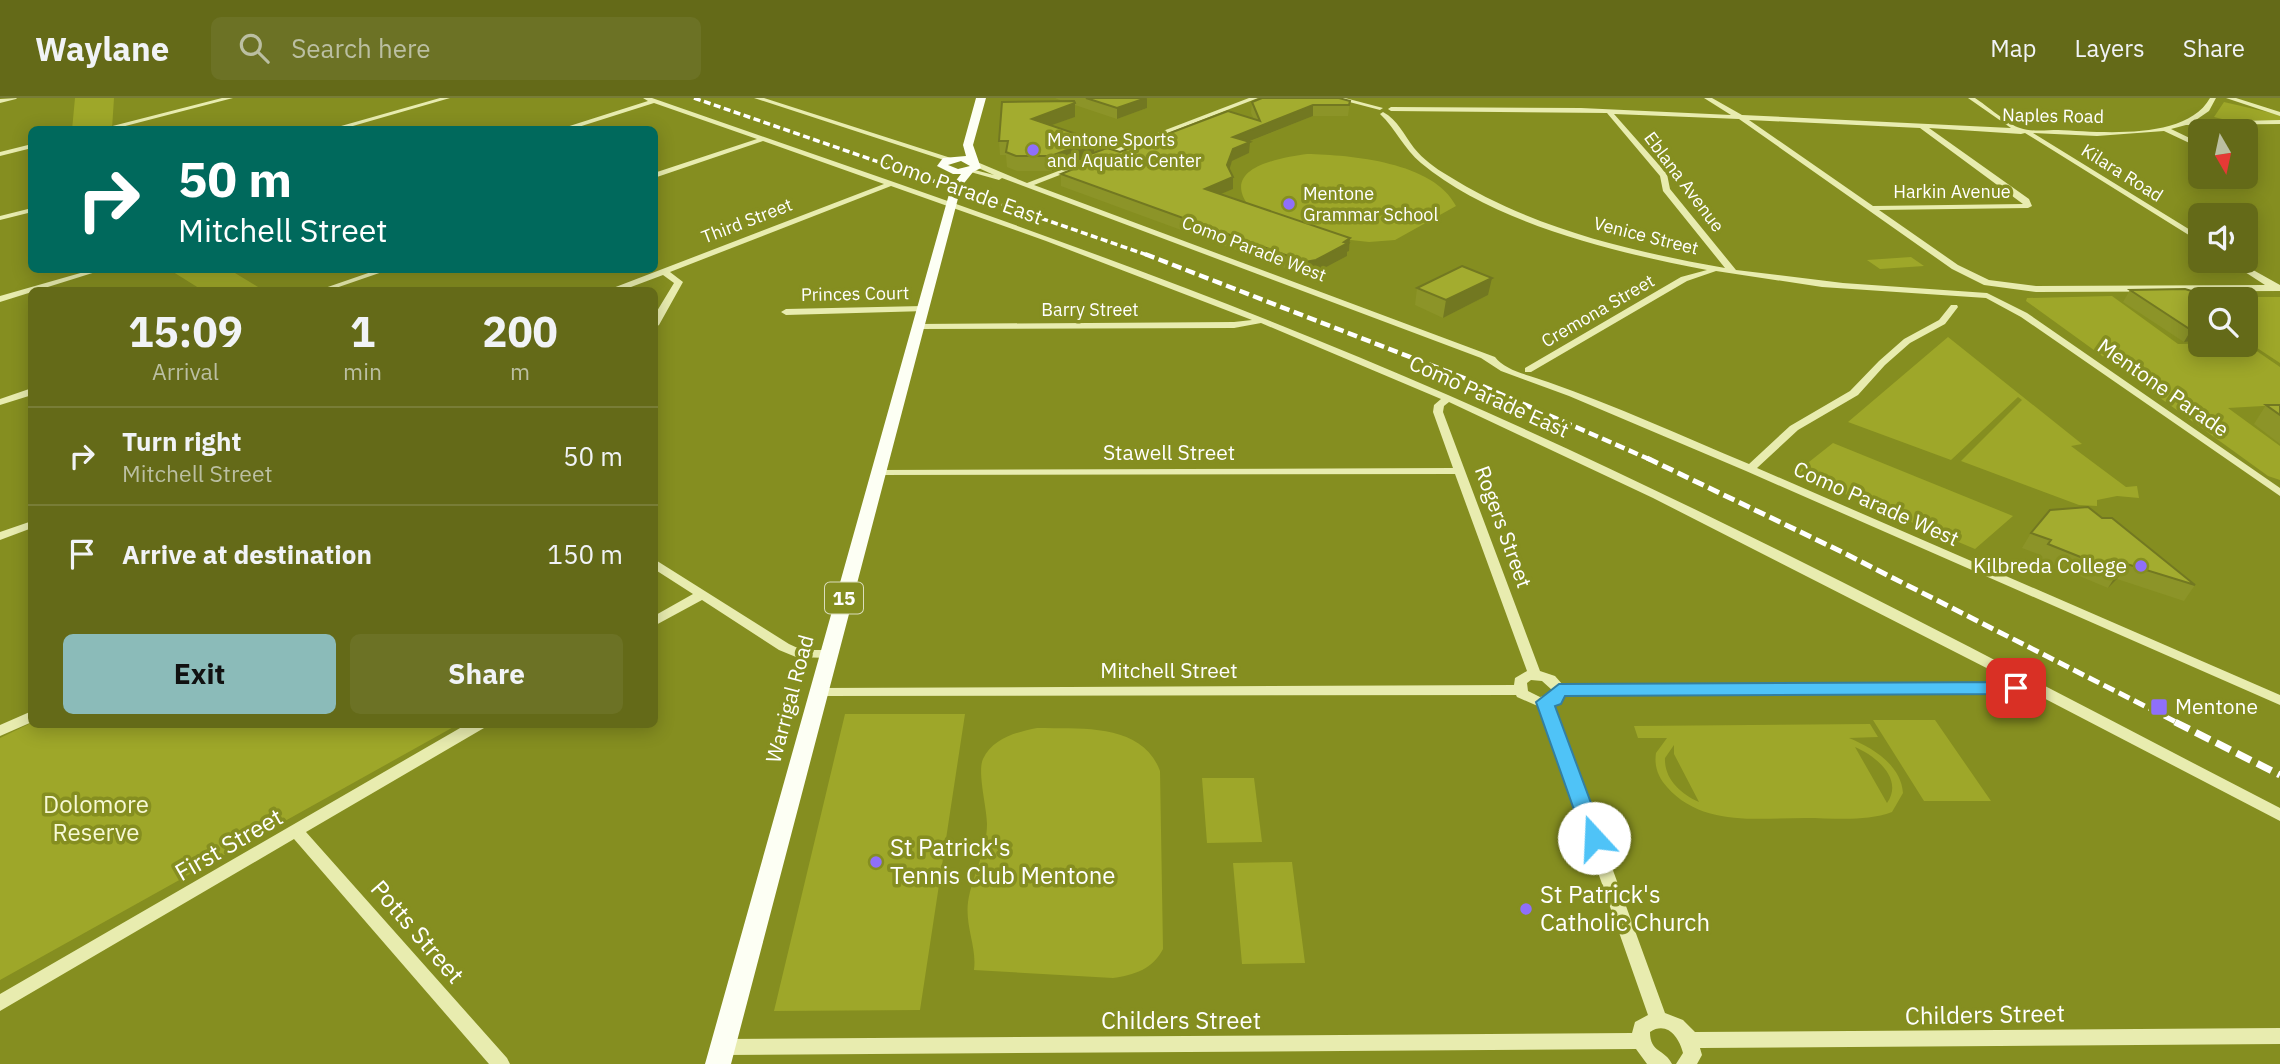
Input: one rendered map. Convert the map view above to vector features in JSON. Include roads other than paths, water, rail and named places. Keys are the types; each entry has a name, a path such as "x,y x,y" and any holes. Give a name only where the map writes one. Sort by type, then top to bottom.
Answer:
{"main road":[{"path":"972,167 968,145 981,98"},
{"path":"948,160 968,145"},
{"path":"948,160 972,167"},
{"path":"948,160 957,186"},
{"path":"952,171 972,167"},
{"name":"Warrigal Road","path":"721,1055 957,186 966,179 972,167"}],"street":[{"path":"0,101 14,98"},
{"path":"116,126 230,98"},
{"path":"345,126 447,98"},
{"path":"757,98 948,160"},
{"path":"1028,186 1255,98"},
{"path":"1337,98 1379,111"},
{"path":"1707,98 1743,119 1955,267 1988,283"},
{"name":"Kilara Road","path":"1971,98 2188,233"},
{"path":"2213,98 2202,115 2217,119"},
{"path":"2229,98 2280,114"},
{"path":"572,126 650,99"},
{"name":"Como Parade East","path":"650,99 952,204 1261,321 1448,398 1690,510 2037,687 2280,815"},
{"name":"Naples Road","path":"1379,111 1393,114 1418,110 1609,112 2097,134 2181,125 2202,115"},
{"name":"Venice Street","path":"1379,111 1393,114 1414,153 1466,190 1525,216 1599,242 1718,270 1824,284 1928,289 1988,296"},
{"name":"Eblana Avenue","path":"1609,112 1664,176 1666,189 1733,272"},
{"path":"2258,121 2280,122"},
{"path":"2262,121 2280,130"},
{"path":"2181,125 2188,125"},
{"name":"Harkin Avenue","path":"1870,208 2028,206 2026,201 1923,127"},
{"path":"2164,128 2188,140"},
{"path":"658,175 763,139"},
{"path":"0,154 28,147"},
{"name":"Como Parade West","path":"972,167 1528,370 1573,394"},
{"name":"Third Street","path":"623,287 890,184"},
{"path":"0,218 28,211"},
{"name":"Cremona Street","path":"1674,260 1684,268 1684,279"},
{"path":"1955,267 1969,284 1988,283 2036,289 2277,288"},
{"name":"Cremona Street","path":"1528,370 1684,279 1718,270"},
{"path":"658,318 679,282 663,271"},
{"path":"41,287 88,273"},
{"path":"332,287 375,273"},
{"path":"2252,273 2277,288"},
{"name":"Mentone Parade","path":"1988,283 2003,290 2005,296 2024,315"},
{"name":"Venice Street","path":"1928,289 1969,284"},
{"name":"Mentone Parade","path":"1969,284 2024,315 2280,493"},
{"path":"1988,296 2005,296 2036,289"},
{"path":"0,299 28,291"},
{"path":"1750,469 1794,428 1854,393 1907,341 1942,322 1954,307"},
{"name":"Princes Court","path":"778,319 784,309 921,318"},
{"name":"Barry Street","path":"921,318 1234,326 1261,321"},
{"name":"Como Parade West","path":"1484,356 1504,369 1573,394 1750,469 2280,700"},
{"path":"0,402 28,392"},
{"name":"Rogers Street","path":"1448,398 1439,405 1438,412 1535,675"},
{"name":"Stawell Street","path":"878,473 1460,471"},
{"path":"0,536 28,526"},
{"path":"658,566 791,651 829,654"},
{"path":"658,620 703,594"},
{"path":"1535,675 1554,682 1559,690 1554,700 1532,700 1520,690 1520,681 1535,675"},
{"path":"1559,690 2037,687"},
{"name":"Mitchell Street","path":"819,693 1520,690"},
{"path":"1545,702 1659,1020"},
{"path":"0,731 28,718"},
{"name":"First Street","path":"0,1003 472,728"},
{"name":"Potts Street","path":"297,832 500,1064"},
{"path":"1663,1064 1651,1057 1640,1041 1642,1028 1659,1020 1675,1024 1691,1040 1693,1055 1685,1064"},
{"name":"Childers Street","path":"1691,1040 2280,1036"},
{"name":"Childers Street","path":"721,1055 969,1046 1640,1041"}],"railway":[{"path":"694,98 1150,256"},
{"path":"1145,254 1464,378 1651,460"},
{"path":"1647,458 1840,551 2178,723"},
{"path":"2175,722 2280,775"}],"place":[{"name":"Mentone Sports and Aquatic Center","path":"1033,150"},
{"name":"Mentone Grammar School","path":"1289,204"},
{"name":"Kilbreda College","path":"2141,566"},
{"name":"Mentone","path":"2159,707"},
{"name":"St Patrick's Tennis Club Mentone","path":"876,862"},
{"name":"St Patrick's Catholic Church","path":"1526,909"}],"park label":[{"name":"Dolomore Reserve","path":"96,819"}]}
